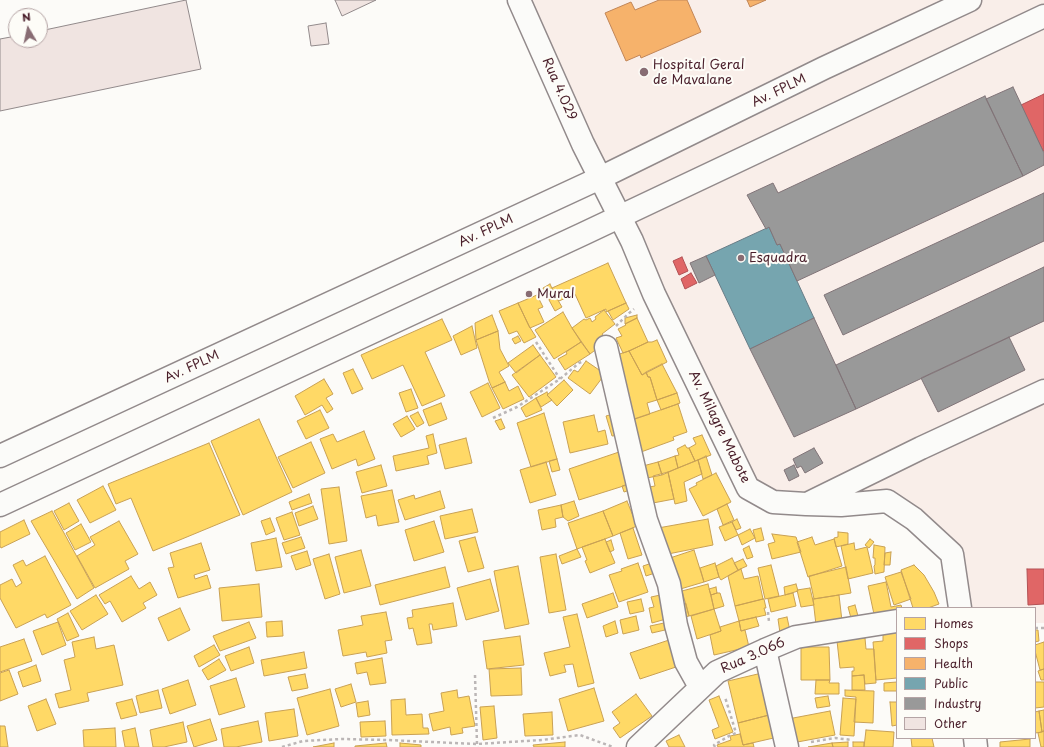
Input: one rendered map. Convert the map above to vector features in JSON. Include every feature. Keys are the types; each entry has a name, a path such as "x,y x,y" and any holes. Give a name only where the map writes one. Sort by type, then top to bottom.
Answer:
{"main road":[{"name":"Rua 4.029","path":"519,0 583,144 600,178"},
{"name":"Av. FPLM","path":"0,456 600,178 824,68 970,0"},
{"path":"0,505 583,234 1044,16"},
{"name":"Av. Milagre Mabote","path":"600,178 632,242 654,294 748,488 773,502 842,505 887,501 914,519 952,554 960,607"},
{"path":"606,347 646,520 669,584 676,625 686,662 700,687"},
{"path":"806,504 921,448 1044,392"},
{"name":"Rua 3.066","path":"638,747 717,672 796,637 896,621"},
{"path":"765,650 787,747"}],"path":[{"path":"493,418 517,406 560,379 536,342"},
{"path":"715,747 714,745 736,733 717,672"},
{"path":"475,675 478,745"},
{"path":"282,747 303,741 342,740 387,740 478,745 542,740 580,735 613,747"},
{"path":"787,747 835,738 852,740"}],"shaded area":[{"path":"519,0 1044,0 1044,623 1036,623 1036,607 960,607 952,554 887,501 841,505 748,488"}],"building: Homes":[{"path":"608,263 626,303 606,312 606,309 586,318 575,294 559,301 552,288"},
{"path":"550,284 556,297 549,300 543,288"},
{"path":"537,295 543,307 538,309 544,322 530,328 518,303"},
{"path":"556,297 562,307 555,311 549,300"},
{"path":"518,303 536,337 524,343 517,331 509,334 499,311"},
{"path":"626,303 629,309 613,320 608,311"},
{"path":"604,310 615,324 602,334 607,341 590,354 572,328 584,319 586,320 590,318 592,322 596,319 595,317"},
{"path":"563,312 581,342 554,359 535,330"},
{"path":"492,315 498,331 476,340 475,323"},
{"path":"637,315 637,318 625,324 625,318"},
{"path":"637,318 648,342 623,353 616,338 622,336 618,329"},
{"path":"442,319 452,340 425,352 445,396 422,406 403,365 372,379 361,355"},
{"path":"472,326 477,348 461,355 453,336"},
{"path":"498,331 500,349 509,366 499,372 505,382 492,388 476,340"},
{"path":"518,336 521,341 515,344 512,339"},
{"path":"657,340 667,362 642,375 629,351 648,342"},
{"path":"581,342 590,354 565,370 558,359 567,354 566,352"},
{"path":"533,345 540,355 516,373 508,363"},
{"path":"629,351 642,375 646,372 648,377 650,377 657,400 647,403 650,414 626,422 610,357"},
{"path":"540,355 556,377 529,397 512,375"},
{"path":"586,361 605,374 590,394 568,378 574,370 578,372"},
{"path":"662,364 677,393 657,400 650,377 648,377 646,372"},
{"path":"353,369 363,389 352,394 343,373"},
{"path":"324,379 333,394 326,398 333,409 327,413 322,405 305,415 295,396"},
{"path":"564,380 573,390 557,406 547,395"},
{"path":"505,382 509,391 518,386 524,399 503,409 492,388"},
{"path":"488,383 500,408 482,417 470,392"},
{"path":"411,389 418,408 406,412 399,393"},
{"path":"547,392 547,395 552,400 541,407 536,398"},
{"path":"677,393 680,403 661,410 657,400"},
{"path":"536,398 542,410 526,417 521,408"},
{"path":"441,403 447,419 429,426 423,410"},
{"path":"678,404 687,432 673,437 674,440 641,452 631,420"},
{"path":"320,410 329,428 306,439 297,421"},
{"path":"418,412 424,423 417,427 410,416"},
{"path":"544,413 557,459 531,467 517,423"},
{"path":"617,413 622,435 612,436 606,416"},
{"path":"594,415 598,432 605,430 608,444 570,453 563,422"},
{"path":"407,416 415,429 401,437 393,424"},
{"path":"259,419 292,492 243,515 211,441"},
{"path":"501,419 505,428 500,430 495,421"},
{"path":"364,431 375,459 358,466 356,459 332,469 320,439 333,434 337,442"},
{"path":"433,434 437,453 427,456 429,464 396,471 393,456 429,448 426,436"},
{"path":"702,435 711,455 695,461 689,448 696,444 693,438"},
{"path":"466,438 472,463 445,469 439,445"},
{"path":"311,442 325,473 293,488 278,457"},
{"path":"209,443 240,515 153,551 131,498 116,504 108,484"},
{"path":"685,445 689,448 695,461 678,468 675,456 679,455 677,449"},
{"path":"619,452 633,483 579,500 569,469"},
{"path":"675,456 678,468 662,475 658,462"},
{"path":"706,456 712,475 703,479 698,460"},
{"path":"557,459 560,470 552,472 549,461"},
{"path":"698,460 702,474 684,482 687,501 675,504 668,472"},
{"path":"546,462 556,495 530,503 520,470"},
{"path":"658,462 662,475 642,479 639,467"},
{"path":"381,465 387,486 362,493 356,472"},
{"path":"668,472 674,499 653,503 649,487 655,486 653,476"},
{"path":"716,473 731,502 703,516 689,489 697,485 696,483"},
{"path":"628,484 630,490 624,492 622,486"},
{"path":"103,486 116,510 90,523 77,500"},
{"path":"339,487 347,541 329,544 321,489"},
{"path":"392,490 399,522 378,526 376,515 366,518 361,496"},
{"path":"440,491 445,508 405,520 398,500 414,495 415,499"},
{"path":"309,494 312,503 292,510 289,502"},
{"path":"574,501 579,516 568,521 563,517 561,505"},
{"path":"627,501 637,526 613,536 603,511"},
{"path":"69,503 79,521 64,530 54,511"},
{"path":"727,504 734,520 723,525 717,509"},
{"path":"561,505 563,517 555,519 556,527 542,530 538,510"},
{"path":"313,506 318,519 299,526 295,513"},
{"path":"472,509 478,532 445,539 440,516"},
{"path":"52,511 94,588 77,599 31,521"},
{"path":"603,511 613,536 577,549 568,523"},
{"path":"292,512 300,535 284,540 276,518"},
{"path":"270,518 275,531 266,535 261,521"},
{"path":"708,519 713,545 663,555 658,528"},
{"path":"737,519 741,528 736,530 732,522"},
{"path":"24,520 30,534 1,548 0,532"},
{"path":"119,521 138,554 125,561 129,569 95,588 77,556 95,545 90,537"},
{"path":"434,521 444,552 414,561 405,530"},
{"path":"732,522 738,535 725,541 719,527"},
{"path":"81,524 91,542 75,550 66,533"},
{"path":"633,528 642,555 628,559 620,533"},
{"path":"761,528 764,540 756,542 753,530"},
{"path":"750,529 755,538 742,545 738,535"},
{"path":"838,532 848,533 848,544 836,547 834,538 838,537"},
{"path":"772,534 796,537 801,552 772,559 768,544 775,542"},
{"path":"301,537 305,548 286,554 282,543"},
{"path":"475,537 484,568 468,572 459,541"},
{"path":"812,537 815,545 834,539 842,566 808,577 797,542"},
{"path":"276,538 282,567 256,571 251,543"},
{"path":"605,539 615,563 590,573 585,561 587,560 582,547"},
{"path":"870,539 874,542 869,548 865,545"},
{"path":"611,540 614,550 610,552 606,542"},
{"path":"201,543 210,570 194,575 195,579 207,575 211,588 178,598 168,568 174,567 170,553"},
{"path":"854,543 855,550 867,547 873,573 848,579 841,546"},
{"path":"874,545 885,547 884,572 875,574 875,558 873,558"},
{"path":"749,546 753,557 747,559 743,549"},
{"path":"577,549 581,557 562,564 559,556"},
{"path":"361,550 371,586 344,593 335,557"},
{"path":"694,550 704,582 677,590 667,559"},
{"path":"307,551 311,565 296,570 291,556"},
{"path":"891,552 890,565 884,565 885,553"},
{"path":"329,554 340,594 325,599 313,559"},
{"path":"556,554 566,610 549,613 540,557"},
{"path":"45,556 71,605 47,618 45,614 16,628 0,598 0,585 12,579 16,587 22,583 13,565 23,560 26,566"},
{"path":"732,558 738,570 721,580 716,566"},
{"path":"743,559 747,566 738,570 734,563"},
{"path":"658,561 661,571 646,576 643,566"},
{"path":"638,563 648,592 619,602 609,575 622,571 621,569"},
{"path":"715,563 719,577 704,582 700,568"},
{"path":"771,565 779,596 765,599 758,568"},
{"path":"914,565 924,575 939,604 931,607 913,607 901,570"},
{"path":"518,566 529,624 505,629 494,571"},
{"path":"445,567 450,587 380,605 375,585"},
{"path":"846,567 851,593 814,599 809,576"},
{"path":"741,569 744,579 758,576 763,599 735,606 728,576"},
{"path":"901,572 911,599 894,605 885,577"},
{"path":"131,576 139,589 150,582 157,595 143,603 146,608 122,622 110,601 105,604 99,595"},
{"path":"490,579 499,611 466,620 457,588"},
{"path":"886,582 891,607 901,605 902,607 896,607 896,614 875,619 868,586"},
{"path":"259,584 262,617 222,621 219,588"},
{"path":"708,584 714,609 689,616 682,591"},
{"path":"796,584 798,591 785,595 784,587"},
{"path":"716,587 717,593 711,595 709,589"},
{"path":"810,588 814,605 801,607 797,590"},
{"path":"613,593 618,607 587,618 582,604"},
{"path":"720,593 724,606 714,609 711,595"},
{"path":"793,593 796,606 771,612 768,599"},
{"path":"665,594 666,619 652,623 649,608 654,607 651,597"},
{"path":"96,595 108,614 82,630 70,611"},
{"path":"839,595 842,621 816,625 813,599"},
{"path":"641,599 644,611 630,614 627,602"},
{"path":"764,599 766,615 739,621 735,606"},
{"path":"453,603 457,626 433,630 432,624 429,624 432,643 417,645 413,628 409,629 407,618 413,617 412,610"},
{"path":"686,604 689,616 681,618 678,606"},
{"path":"855,605 858,616 851,618 848,607"},
{"path":"180,608 190,630 168,641 158,618"},
{"path":"714,609 721,631 697,639 691,616"},
{"path":"386,612 392,640 385,641 387,653 367,657 366,652 343,656 338,630 363,625 361,616"},
{"path":"68,613 79,636 67,641 57,619"},
{"path":"577,614 594,683 578,687 573,664 564,665 566,672 550,676 544,653 570,647 563,617"},
{"path":"636,616 639,630 623,634 620,620"},
{"path":"756,617 759,626 741,631 739,621"},
{"path":"787,617 790,631 780,633 778,619"},
{"path":"282,621 283,636 267,637 266,622"},
{"path":"615,621 618,633 606,637 603,626"},
{"path":"739,621 741,631 745,630 749,647 714,655 710,635 721,631 720,627"},
{"path":"58,622 66,645 42,655 33,631"},
{"path":"249,622 256,638 220,651 213,636"},
{"path":"664,623 665,630 652,633 650,626"},
{"path":"1036,630 1038,630 1039,641 1036,642"},
{"path":"896,632 896,678 876,680 873,642 883,641 883,633"},
{"path":"520,636 524,665 487,669 483,641"},
{"path":"94,637 96,649 114,645 123,685 87,693 89,701 59,708 55,694 71,690 64,660 75,657 72,642"},
{"path":"865,638 866,649 874,649 876,683 865,684 864,675 852,676 854,667 840,668 837,641"},
{"path":"24,639 32,661 0,672 0,647"},
{"path":"669,640 679,666 640,679 630,653"},
{"path":"1044,642 1044,669 1040,670 1036,655 1036,645"},
{"path":"214,645 220,655 199,667 194,656"},
{"path":"249,647 254,663 231,671 225,656"},
{"path":"801,647 829,647 830,680 801,680"},
{"path":"304,652 307,668 264,676 261,660"},
{"path":"382,658 386,683 370,685 367,672 357,674 355,663"},
{"path":"219,659 226,670 208,680 202,670"},
{"path":"36,665 41,681 23,687 18,672"},
{"path":"521,668 522,695 491,696 489,669"},
{"path":"1044,669 1044,680 1041,680 1038,671"},
{"path":"9,670 18,694 0,701 0,673"},
{"path":"762,673 773,714 738,723 728,681"},
{"path":"305,674 308,688 292,691 288,677"},
{"path":"864,675 865,690 852,690 852,676"},
{"path":"236,678 245,707 219,715 210,686"},
{"path":"188,680 196,705 170,714 162,689"},
{"path":"816,680 830,680 829,683 839,683 839,694 815,694"},
{"path":"896,682 896,691 884,691 884,683"},
{"path":"1036,682 1044,682 1044,707 1036,708"},
{"path":"351,684 356,702 341,707 335,689"},
{"path":"594,688 604,721 568,731 559,699"},
{"path":"330,689 339,726 307,735 297,698"},
{"path":"158,690 162,708 140,713 136,696"},
{"path":"457,690 458,698 469,696 475,726 462,728 463,733 451,735 450,727 433,731 429,714 444,711 441,693"},
{"path":"845,690 874,691 873,723 854,722 856,697 845,696"},
{"path":"636,694 652,716 620,738 613,728 620,723 612,712"},
{"path":"719,696 733,732 715,739 712,730 719,727 709,700"},
{"path":"828,696 830,706 817,708 815,698"},
{"path":"843,698 856,699 854,736 840,735"},
{"path":"46,699 56,724 37,731 28,706"},
{"path":"132,699 137,715 121,719 116,703"},
{"path":"405,699 406,715 422,714 423,728 428,728 429,734 392,735 391,700"},
{"path":"368,701 370,715 358,717 356,703"},
{"path":"890,702 896,702 896,725 892,726"},
{"path":"494,706 497,738 483,740 480,707"},
{"path":"294,709 298,736 269,741 265,713"},
{"path":"1044,710 1044,731 1042,732 1039,711"},
{"path":"830,711 835,735 792,743 788,719"},
{"path":"1039,711 1042,732 1036,733 1036,712"},
{"path":"552,712 553,735 525,736 523,714"},
{"path":"773,714 778,737 743,745 738,723"},
{"path":"210,719 217,740 194,747 187,726"},
{"path":"258,721 262,742 236,747 224,747 221,729"},
{"path":"385,721 386,736 361,737 360,722"},
{"path":"183,722 187,742 164,747 153,747 150,730"},
{"path":"0,726 5,726 8,747 0,747"},
{"path":"115,728 116,747 84,747 83,730"},
{"path":"135,728 139,747 125,747 122,731"},
{"path":"866,730 894,732 893,747 864,747"},
{"path":"1044,731 1044,747 1041,747 1038,733"},
{"path":"740,734 743,745 753,743 754,747 718,747 717,745 731,740 730,736"},
{"path":"679,735 685,747 669,747 666,741"},
{"path":"911,739 932,739 934,747 912,747"},
{"path":"1030,739 1030,747 1000,747 1000,742"},
{"path":"565,742 565,747 534,747 533,745"},
{"path":"848,742 848,747 833,747 832,743"},
{"path":"853,742 864,742 864,747 853,747"},
{"path":"334,743 334,747 313,747"},
{"path":"386,743 387,747 355,747 355,746"},
{"path":"400,743 421,745 421,747 400,747"},
{"path":"832,743 833,747 808,747"}],"building: Shops":[{"path":"1044,94 1044,151 1043,151 1021,105"},
{"path":"682,257 688,271 679,275 673,261"},
{"path":"691,273 697,283 685,289 681,279"},
{"path":"1027,569 1044,569 1044,604 1028,605"}],"building: Health":[{"path":"659,0 687,0 701,32 641,58 640,55 626,61 605,13 631,2 635,10"},
{"path":"747,0 766,0 750,7"}],"building: Public":[{"path":"769,227 777,245 780,244 814,318 750,349 706,256"}],"building: Industry":[{"path":"1013,87 1044,153 1044,165 1023,176 986,99"},
{"path":"985,96 1023,176 797,281 780,244 777,245 769,227 766,229 747,195 773,183 778,193"},
{"path":"1044,193 1044,241 843,335 824,295"},
{"path":"706,256 715,275 699,283 690,263"},
{"path":"1044,267 1044,321 856,409 836,365"},
{"path":"814,318 856,409 794,437 750,349"},
{"path":"1009,337 1025,370 938,412 921,378"},
{"path":"814,448 823,463 805,473 801,466 797,468 793,459"},
{"path":"794,465 799,476 789,481 784,470"}],"building: Other":[{"path":"186,0 201,69 0,111 0,39 8,38 8,48 48,48 48,29"},
{"path":"335,0 376,0 342,16"},
{"path":"326,23 329,44 311,46 308,26"}],"place":[{"name":"Hospital Geral de Mavalane","path":"644,72"},
{"name":"Esquadra","path":"741,258"},
{"name":"Mural","path":"529,294"}]}
